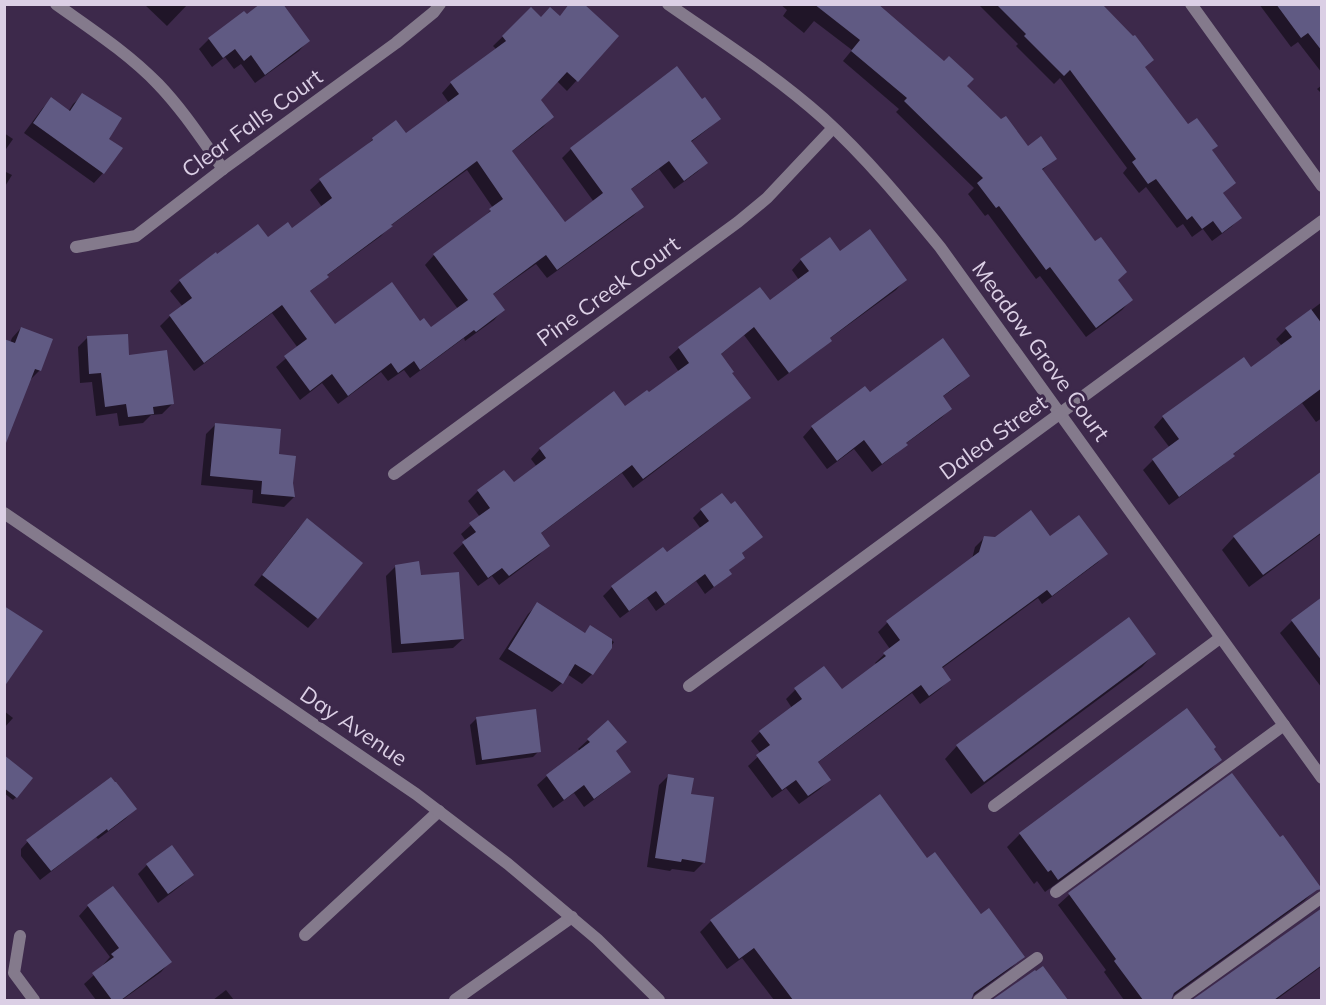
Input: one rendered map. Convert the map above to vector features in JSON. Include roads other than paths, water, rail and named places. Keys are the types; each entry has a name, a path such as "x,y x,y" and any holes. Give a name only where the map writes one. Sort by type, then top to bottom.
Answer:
{"street":[{"path":"56,4 120,50 158,84 224,169"},
{"name":"Clear Falls Court","path":"76,247 136,236 396,43 434,12 440,4"},
{"name":"Meadow Grove Court","path":"668,4 764,70 833,128 892,188 940,246 1322,778"},
{"path":"1191,4 1322,186"},
{"name":"Pine Creek Court","path":"394,474 738,222 767,198 833,128"},
{"name":"Dalea Street","path":"689,686 1322,221"},
{"name":"Day Avenue","path":"4,513 439,811 572,917 659,1000"},
{"path":"994,806 1220,638"},
{"path":"1056,892 1284,725"},
{"path":"305,935 439,811"},
{"path":"1179,1000 1322,897"},
{"path":"455,1000 572,917"},
{"path":"20,936 14,973 34,1000"},
{"path":"979,1000 1037,958"}]}
